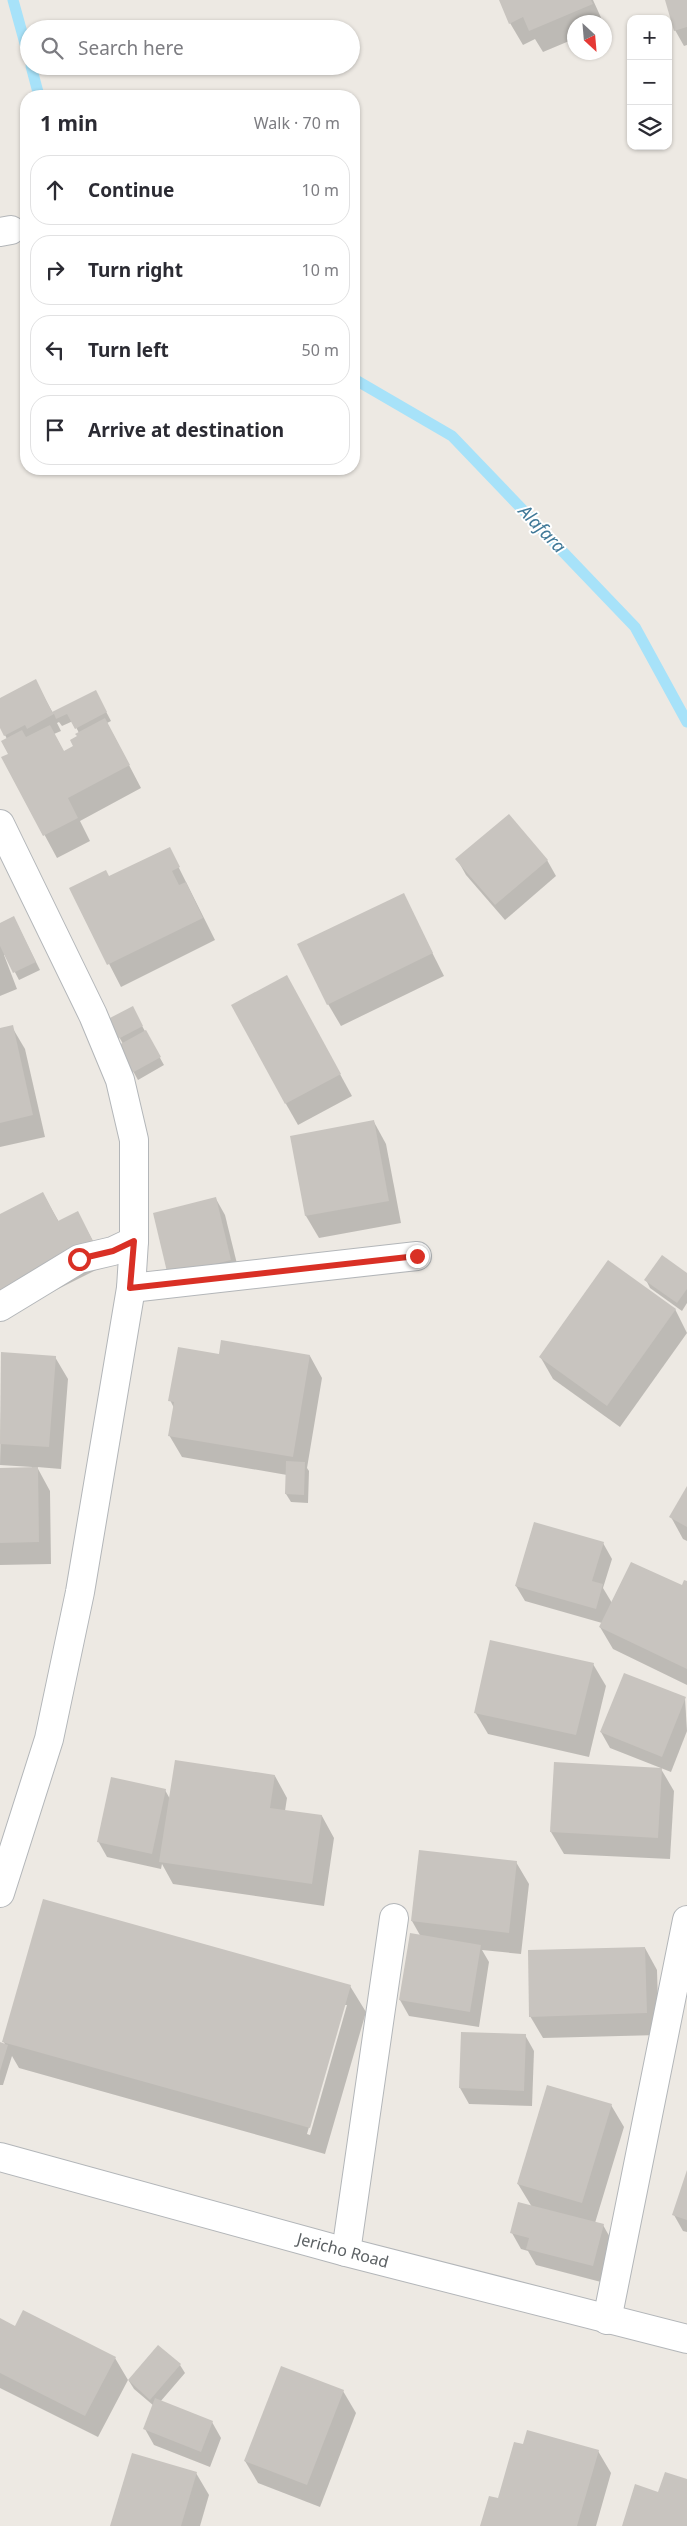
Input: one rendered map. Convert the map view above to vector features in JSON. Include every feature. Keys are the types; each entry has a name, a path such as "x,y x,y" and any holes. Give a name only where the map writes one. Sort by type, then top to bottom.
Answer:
{"street":[{"path":"0,824 93,1015 120,1080 134,1140 134,1241 130,1288 80,1592 53,1719 0,1893"},
{"path":"0,1307 79,1259 113,1251 134,1241"},
{"path":"130,1288 417,1256"},
{"path":"346,2252 394,1918"},
{"path":"607,2320 687,1920"},
{"name":"Jericho Road","path":"0,2156 346,2252 687,2340"}],"building":[{"path":"499,0 591,0 593,4 529,31 523,17 509,24"},
{"path":"665,0 687,0 687,27 674,31 672,15 669,15"},
{"path":"36,679 52,712 96,690 107,712 75,729 67,714 56,719 54,714 27,729 25,725 4,736 0,728 0,698"},
{"path":"105,718 130,765 68,798 78,818 43,836 1,757 8,754 1,741 22,730 26,737 50,725 64,751 73,746 70,740 77,736 75,734"},
{"path":"509,814 548,860 495,905 455,859"},
{"path":"170,847 180,867 172,871 179,885 186,882 203,918 107,965 69,888 106,870 109,876"},
{"path":"404,893 433,953 327,1005 297,944"},
{"path":"14,916 36,962 13,973 0,946 0,923"},
{"path":"287,975 341,1074 285,1104 231,1005"},
{"path":"133,1006 143,1026 118,1039 108,1019"},
{"path":"13,1025 33,1115 0,1123 0,1028"},
{"path":"146,1030 161,1057 132,1073 117,1046"},
{"path":"374,1120 389,1201 305,1216 290,1136"},
{"path":"43,1192 58,1221 78,1211 94,1243 0,1290 0,1214"},
{"path":"216,1197 231,1260 168,1276 153,1213"},
{"path":"662,1255 687,1273 687,1289 677,1303 644,1280"},
{"path":"608,1260 676,1309 607,1406 539,1357"},
{"path":"221,1340 310,1355 293,1457 168,1436 174,1402 168,1401 178,1347 219,1354"},
{"path":"1,1352 56,1356 49,1447 0,1444"},
{"path":"286,1461 305,1462 304,1495 285,1494"},
{"path":"38,1467 39,1542 0,1543 0,1468"},
{"path":"687,1486 687,1527 669,1517"},
{"path":"534,1522 604,1542 592,1581 603,1584 596,1609 515,1586"},
{"path":"631,1562 682,1585 684,1580 687,1581 687,1669 599,1627"},
{"path":"490,1640 594,1663 576,1735 474,1713"},
{"path":"624,1673 686,1697 662,1757 600,1732"},
{"path":"175,1760 275,1775 270,1808 322,1815 312,1884 159,1862"},
{"path":"554,1762 662,1768 658,1838 550,1832"},
{"path":"111,1777 166,1789 152,1854 97,1842"},
{"path":"419,1850 517,1861 509,1933 411,1921"},
{"path":"43,1899 351,1985 310,2128 2,2042"},
{"path":"410,1933 481,1945 470,2012 399,2000"},
{"path":"645,1947 647,2013 529,2017 528,1950"},
{"path":"461,2032 526,2034 524,2091 459,2088"},
{"path":"0,2042 8,2045 0,2071"},
{"path":"547,2085 612,2104 582,2203 517,2184"},
{"path":"687,2170 687,2220 672,2215"},
{"path":"518,2202 604,2224 593,2266 526,2249 529,2238 510,2233"},
{"path":"23,2310 116,2357 85,2416 0,2373 0,2318 15,2326"},
{"path":"158,2345 181,2364 150,2400 128,2380"},
{"path":"281,2366 344,2390 307,2485 244,2461"},
{"path":"155,2398 213,2421 201,2452 143,2429"},
{"path":"527,2430 599,2450 577,2526 480,2526 489,2496 498,2498 514,2442 523,2444"},
{"path":"132,2453 197,2472 181,2526 110,2526"},
{"path":"665,2472 687,2479 687,2526 622,2526 635,2484 658,2492"}],"waterway":[{"name":"Alafara","path":"13,0 20,25"},
{"name":"Alafara","path":"33,75 37,90"},
{"name":"Alafara","path":"360,382 452,436 635,627 687,722"}],"route":[{"path":"79,1259 113,1251 134,1241 130,1288 417,1256"}]}
